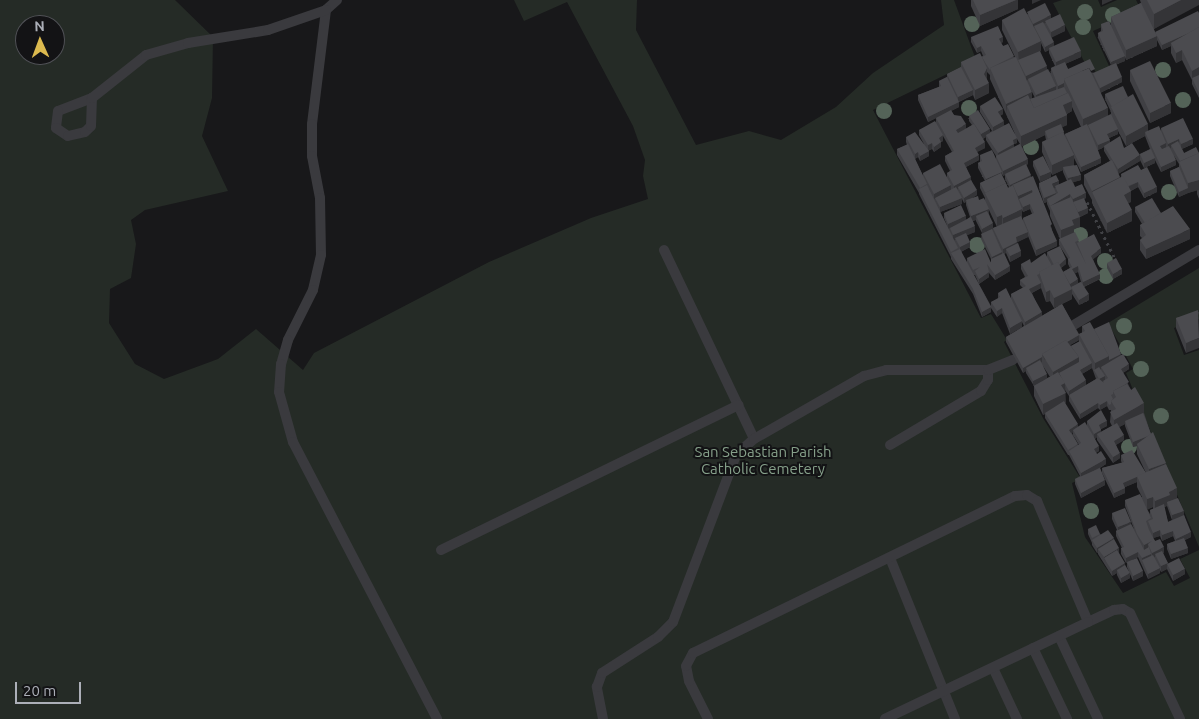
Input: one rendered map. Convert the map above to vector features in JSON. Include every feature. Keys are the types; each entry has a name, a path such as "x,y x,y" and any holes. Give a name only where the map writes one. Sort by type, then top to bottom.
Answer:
{"lane":[{"path":"92,98 146,55 188,43 268,30 326,10 337,0"},
{"path":"326,10 312,124 312,156 321,206 321,256 313,290 288,340 281,364 279,392 293,442 437,719"},
{"path":"664,250 754,438"},
{"path":"1072,326 1199,250"},
{"path":"603,719 597,686 602,673 658,638 673,622 736,455 754,438 872,374 886,370 988,370 1013,360"},
{"path":"890,445 981,391 988,380 988,370"},
{"path":"441,550 738,405"},
{"path":"708,719 688,681 686,666 693,653 1015,496 1027,495 1037,501 1088,622"},
{"path":"890,558 955,719"},
{"path":"885,719 942,690 994,670 1033,648 1088,622 1114,610 1122,609 1130,613 1180,719"},
{"path":"1059,636 1098,719"},
{"path":"1033,648 1067,719"},
{"path":"994,670 1017,719"}],"path":[{"path":"1087,202 1118,264"}],"green space":[{"name":"San Sebastian Parish Catholic Cemetery","path":"0,0 175,0 213,37 212,98 202,136 228,191 145,210 131,220 136,244 131,278 110,289 109,323 135,364 164,379 218,359 256,329 303,370 314,353 489,262 591,218 648,199 643,176 645,160 633,126 567,2 524,21 514,0 637,0 636,30 696,145 749,131 781,140 836,107 873,73 944,25 941,0 954,0 976,60 873,110 981,318 991,314 1007,340 1004,342 1043,418 1081,479 1072,483 1085,537 1123,593 1166,572 1174,586 1190,578 1180,559 1199,550 1199,719 0,719"},
{"path":"1062,0 1098,0 1101,7 1117,0 1136,0 1141,10 1093,31 1110,68 1096,73 1091,63 1086,65 1053,3"},
{"path":"1199,268 1199,319 1174,328 1184,355 1199,350 1199,547 1126,373 1133,369 1108,323"}],"building":[{"path":"973,0 1016,0 980,15"},
{"path":"1147,0 1181,0 1154,14"},
{"path":"1045,3 1051,15 1033,24 1027,12"},
{"path":"1141,3 1157,36 1126,50 1111,17"},
{"path":"1024,8 1041,41 1018,52 1002,20"},
{"path":"1198,11 1199,27 1162,45 1155,32"},
{"path":"1060,14 1065,25 1051,32 1045,21"},
{"path":"1109,21 1125,56 1111,62 1098,33 1103,31 1101,24"},
{"path":"1043,22 1054,42 1045,47 1034,26"},
{"path":"998,26 1003,37 999,39 1003,46 1008,44 1014,56 990,68 990,70 982,57 986,55 981,46 977,48 971,37"},
{"path":"1199,27 1199,67 1192,71 1182,50 1176,53 1171,43"},
{"path":"1074,37 1081,51 1056,62 1049,48"},
{"path":"1040,51 1047,66 1026,76 1018,60"},
{"path":"980,53 987,68 984,74 989,83 975,90 961,62"},
{"path":"1016,57 1032,92 1006,104 990,68"},
{"path":"1090,59 1095,69 1091,71 1089,68 1064,79 1064,83 1058,86 1051,68 1065,62 1068,69"},
{"path":"1150,61 1171,103 1150,113 1130,70"},
{"path":"1116,63 1122,77 1100,88 1093,73"},
{"path":"961,67 973,90 958,97 947,74"},
{"path":"1089,68 1108,108 1083,119 1064,79"},
{"path":"1048,69 1056,86 1036,95 1028,79"},
{"path":"1199,75 1199,93 1192,78"},
{"path":"947,77 959,102 928,117 918,95 941,86 939,81"},
{"path":"1123,86 1128,97 1112,107 1105,94"},
{"path":"1064,87 1067,93 1034,108 1030,99"},
{"path":"1068,93 1072,101 1063,105 1067,115 1021,136 1007,106 1028,95 1034,108"},
{"path":"1133,94 1148,124 1126,136 1111,107"},
{"path":"995,97 1003,109 998,112 1004,121 993,127 980,106"},
{"path":"951,110 954,115 961,116 966,124 956,130 958,133 974,124 985,142 975,148 979,155 964,163 971,177 954,186 947,173 952,170 945,156 954,151 936,118"},
{"path":"978,110 990,129 981,134 969,116"},
{"path":"1111,114 1118,129 1107,134 1110,140 1098,145 1088,125"},
{"path":"1183,118 1193,139 1181,144 1179,139 1168,144 1161,128"},
{"path":"935,121 943,135 939,138 941,142 934,147 932,143 928,145 919,130"},
{"path":"1009,123 1017,138 1013,140 1014,144 998,153 986,135"},
{"path":"1061,124 1064,132 1048,139 1045,131"},
{"path":"1087,124 1101,158 1081,167 1065,134"},
{"path":"1159,126 1166,143 1160,146 1162,149 1169,146 1176,160 1161,167 1145,132"},
{"path":"915,132 929,151 920,156 918,152 915,154 906,137"},
{"path":"1063,132 1074,155 1052,165 1042,142"},
{"path":"1120,136 1124,148 1132,143 1140,155 1118,169 1104,146"},
{"path":"1178,141 1184,153 1196,147 1199,153 1180,161 1171,145"},
{"path":"908,144 927,184 920,188 897,149"},
{"path":"1020,144 1028,159 1003,171 996,156"},
{"path":"1151,149 1155,158 1144,163 1140,154"},
{"path":"992,150 1002,172 986,179 978,163 982,161 980,155"},
{"path":"1199,153 1199,180 1188,183 1179,162"},
{"path":"1043,156 1051,172 1040,176 1033,161"},
{"path":"1112,160 1120,177 1092,191 1084,175"},
{"path":"940,164 951,185 934,194 923,173"},
{"path":"1026,164 1031,175 1010,185 1005,174"},
{"path":"1077,165 1081,175 1068,178 1063,167"},
{"path":"1138,165 1141,170 1147,167 1157,187 1144,193 1138,182 1128,186 1121,174"},
{"path":"1179,167 1188,188 1179,192 1170,171"},
{"path":"1001,173 1006,183 985,193 980,183"},
{"path":"1056,175 1059,181 1052,184 1056,193 1044,198 1039,183"},
{"path":"1033,176 1057,241 1036,250 1023,218 1034,213 1030,204 1023,207 1019,199 1033,192 1032,190 1018,196 1012,185"},
{"path":"1123,176 1131,191 1124,195 1132,210 1107,223 1092,192"},
{"path":"1071,179 1075,187 1082,184 1086,193 1073,199 1070,194 1050,206 1047,199 1058,193 1055,186"},
{"path":"971,180 977,190 964,198 958,187"},
{"path":"1006,183 1008,188 1013,185 1022,209 1003,218 1002,215 997,217 985,193"},
{"path":"927,185 958,248 951,252 919,189"},
{"path":"956,187 962,198 940,207 935,198"},
{"path":"978,196 979,200 984,198 989,209 971,216 966,200"},
{"path":"1071,197 1080,217 1072,220 1074,225 1061,230 1050,206"},
{"path":"1084,198 1088,208 1078,212 1073,202"},
{"path":"1152,198 1161,213 1145,223 1135,207"},
{"path":"961,205 966,216 948,224 944,213"},
{"path":"1173,206 1190,229 1146,249 1140,240 1146,235 1140,225"},
{"path":"987,211 993,223 982,229 976,216"},
{"path":"1021,216 1028,232 1016,237 1017,242 1003,249 993,228"},
{"path":"971,217 975,226 953,235 950,228"},
{"path":"992,229 1002,252 992,257 981,234"},
{"path":"1075,232 1079,240 1075,242 1086,264 1077,243 1094,234 1101,248 1091,256 1100,274 1083,282 1078,266 1072,269 1078,279 1070,284 1063,272 1072,267 1068,259 1070,258 1059,239"},
{"path":"966,233 970,242 960,247 955,238"},
{"path":"1018,243 1021,251 1010,256 1006,249"},
{"path":"1060,246 1066,259 1059,265 1058,262 1054,265 1047,252"},
{"path":"960,249 991,307 982,312 973,289 951,253"},
{"path":"985,249 991,263 991,259 1004,253 1010,266 995,275 987,264 989,272 979,279 975,271 980,267 973,270 967,258"},
{"path":"1045,253 1052,266 1039,272 1037,275 1041,283 1029,289 1042,312 1025,322 1011,294 1026,286 1020,280 1028,276 1021,264 1030,259 1031,263"},
{"path":"1116,258 1122,269 1113,274 1107,263"},
{"path":"1058,262 1072,289 1054,298 1050,290 1046,292 1039,272"},
{"path":"1081,282 1089,294 1079,300 1071,287"},
{"path":"1006,288 1022,321 1010,328 1002,308 997,311 991,302 1000,297 998,293"},
{"path":"1062,304 1079,335 1042,354 1042,357 1023,368 1006,337"},
{"path":"1198,310 1199,338 1186,343 1176,318"},
{"path":"1090,322 1109,356 1095,363 1079,334 1085,331 1082,326"},
{"path":"1109,322 1121,354 1109,360 1109,356 1094,329"},
{"path":"1066,340 1079,357 1053,372 1042,354"},
{"path":"1080,341 1092,363 1080,370 1086,380 1069,391 1059,373 1079,362 1079,357 1071,346"},
{"path":"1123,354 1129,364 1121,369 1129,382 1113,391 1111,404 1109,405 1107,401 1100,405 1098,403 1080,414 1069,395 1098,378 1104,383 1103,381 1108,378 1101,367"},
{"path":"1040,360 1047,374 1033,381 1026,368"},
{"path":"1099,367 1105,376 1099,379 1094,370"},
{"path":"1058,372 1065,383 1061,385 1066,393 1043,404 1034,386"},
{"path":"1127,384 1131,390 1135,387 1144,403 1114,420 1110,412 1116,409 1111,401 1116,397 1113,391"},
{"path":"1064,401 1078,424 1069,430 1078,444 1068,450 1045,413"},
{"path":"1101,410 1107,421 1099,425 1101,430 1094,434 1087,421"},
{"path":"1143,413 1151,434 1133,442 1125,421"},
{"path":"1085,422 1099,446 1094,449 1097,454 1101,451 1106,459 1081,473 1069,451 1081,443 1073,430"},
{"path":"1117,423 1124,435 1114,441 1120,453 1113,457 1097,434"},
{"path":"1153,432 1166,463 1149,469 1137,444"},
{"path":"1132,450 1146,473 1123,483 1125,488 1114,493 1102,468 1124,462 1121,455"},
{"path":"1166,464 1177,488 1169,492 1170,495 1155,501 1153,497 1147,499 1137,476"},
{"path":"1100,468 1105,480 1081,493 1075,479"},
{"path":"1140,494 1151,518 1146,521 1149,530 1155,541 1160,539 1164,547 1152,553 1148,544 1152,541 1144,545 1137,534 1125,500"},
{"path":"1178,498 1184,511 1172,515 1167,502"},
{"path":"1164,504 1168,522 1184,515 1191,532 1176,539 1173,531 1162,535 1160,530 1153,533 1148,521 1153,519 1150,510"},
{"path":"1125,508 1131,522 1118,527 1112,513"},
{"path":"1131,524 1144,550 1149,547 1151,554 1142,558 1138,552 1126,558 1121,548 1124,547 1116,531"},
{"path":"1096,525 1100,534 1092,538 1088,529"},
{"path":"1108,530 1114,538 1097,548 1092,540"},
{"path":"1184,538 1188,548 1171,554 1167,544"},
{"path":"1114,539 1119,548 1104,557 1098,549"},
{"path":"1117,550 1125,563 1112,571 1104,558"},
{"path":"1162,551 1168,563 1161,566 1155,554"},
{"path":"1153,555 1160,568 1148,574 1142,560"},
{"path":"1137,558 1143,571 1133,576 1127,562"},
{"path":"1179,558 1185,569 1173,575 1167,564"},
{"path":"1125,565 1130,573 1121,578 1117,570"}]}
